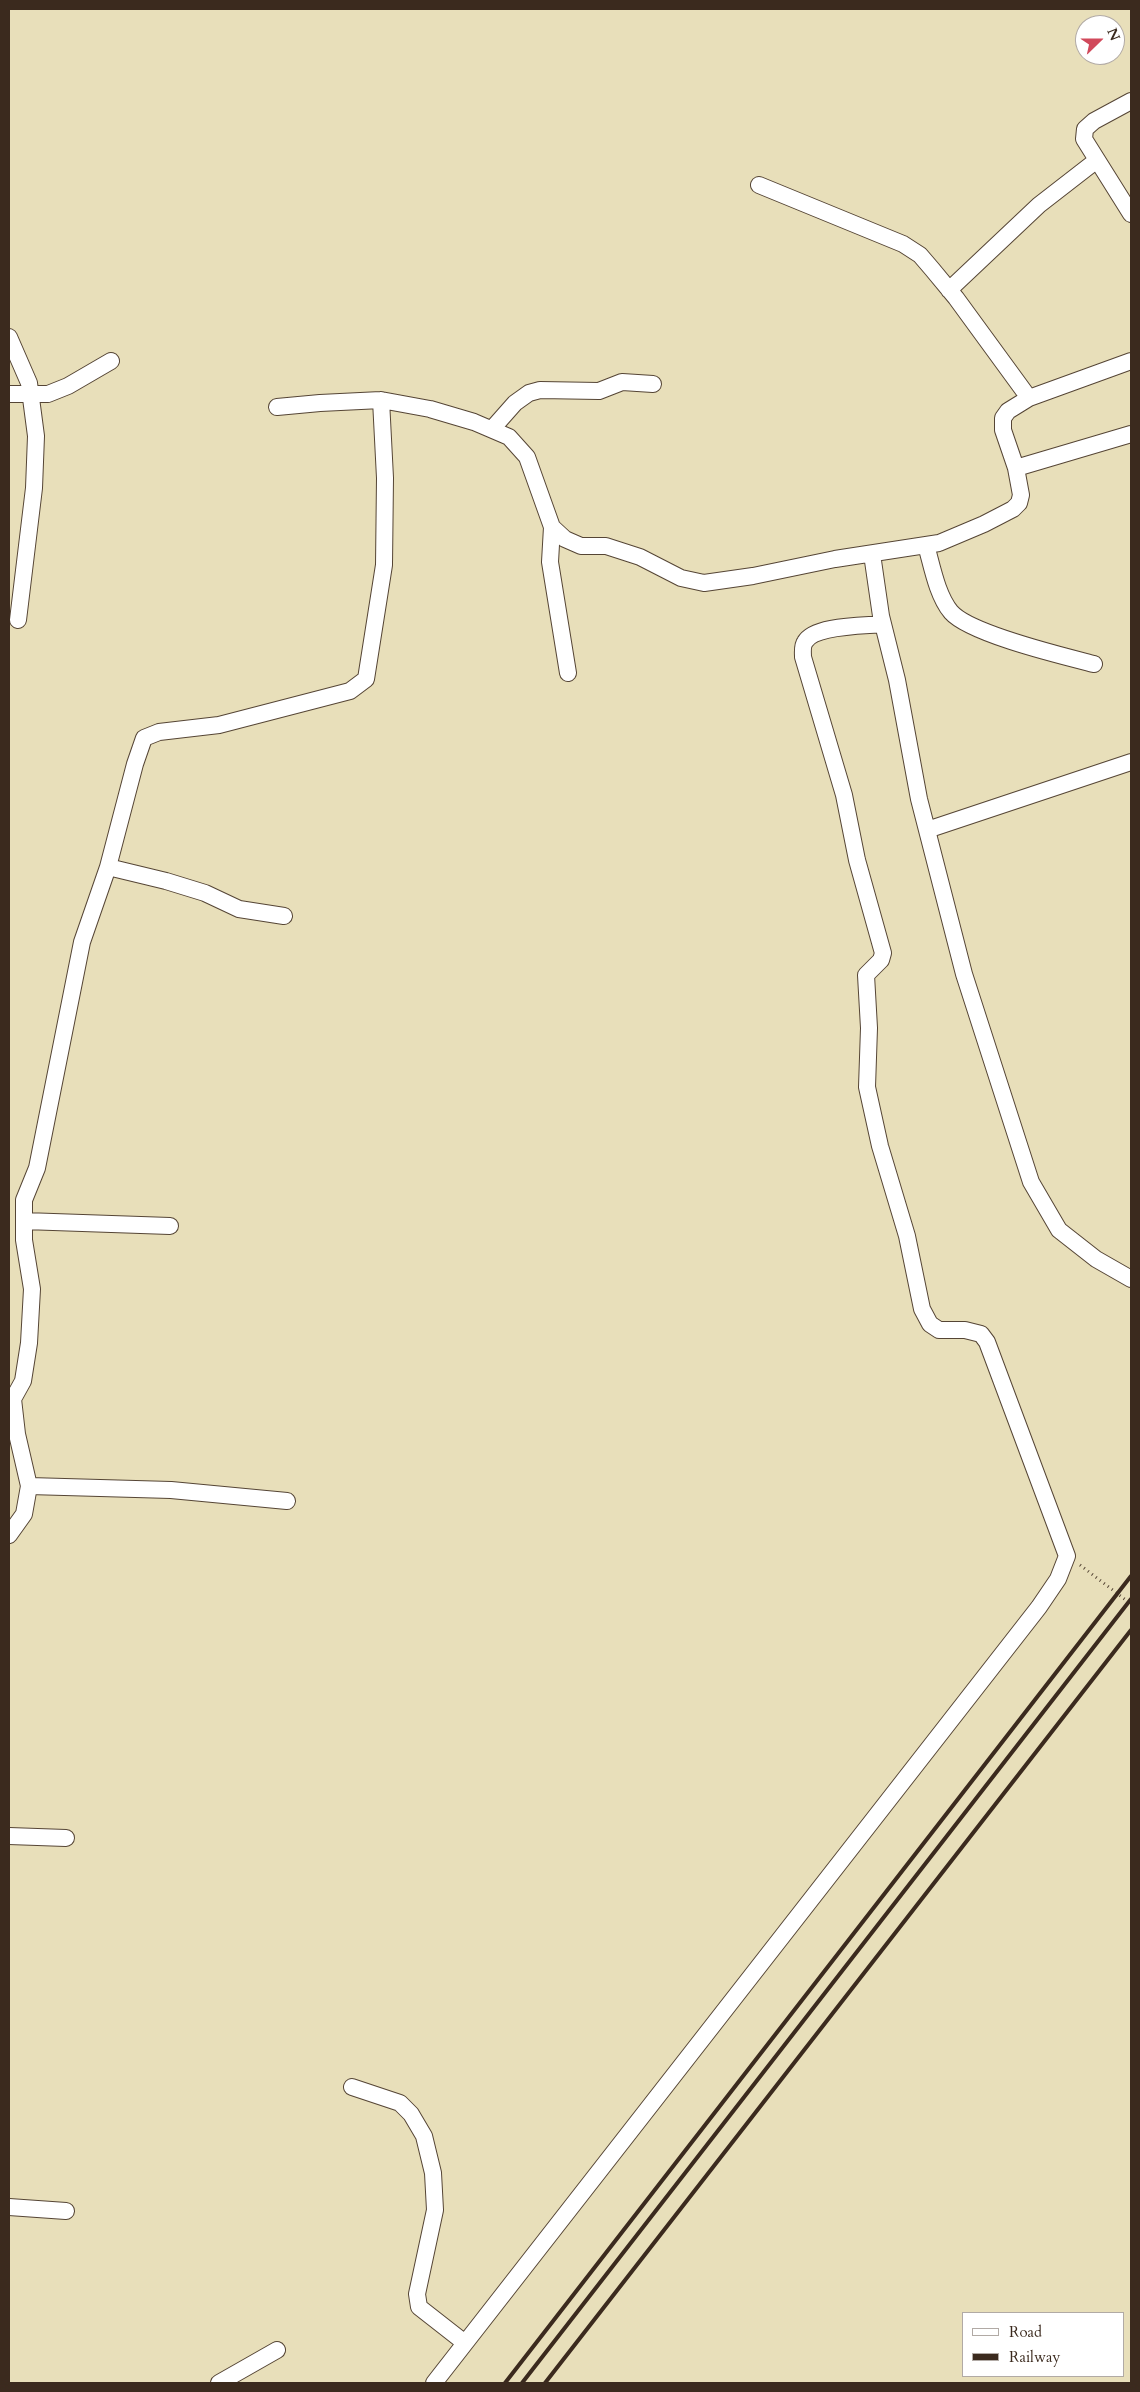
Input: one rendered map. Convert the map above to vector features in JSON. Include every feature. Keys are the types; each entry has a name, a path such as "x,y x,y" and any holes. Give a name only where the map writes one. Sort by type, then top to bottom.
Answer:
{"street":[{"path":"1131,101 1094,121 1085,129 1084,139 1131,214"},
{"path":"949,290 1039,205 1097,160"},
{"path":"759,185 903,244 920,255 949,290 1029,398"},
{"path":"9,337 26,373 32,394 36,436 34,488 18,620"},
{"path":"9,394 48,394 68,386 110,361"},
{"path":"552,527 565,539 581,546 606,546 640,557 681,578 704,583 938,543 984,524 1013,509 1019,503 1021,495 1016,468 1003,430 1003,418 1008,411 1029,398 1131,361"},
{"path":"492,429 515,403 529,393 540,390 599,391 622,382 653,384"},
{"path":"9,1535 24,1514 29,1486 11,1400 23,1380 29,1343 32,1289 24,1240 24,1200 37,1168 82,942 108,867 134,764 144,738 159,732 218,724 350,691 366,679 384,565 385,478 381,400"},
{"path":"277,408 320,403 381,400 430,409 492,429 509,437 526,457 552,527 550,562 568,673"},
{"path":"1016,468 1131,434"},
{"path":"926,545 942,598 952,613 967,625 1039,650 1094,664"},
{"path":"872,554 882,624 897,680 919,799 964,974 1031,1182 1059,1230 1096,1259 1131,1279"},
{"path":"434,2383 1040,1607 1058,1579 1067,1556 987,1342 981,1334 965,1330 939,1330 930,1324 922,1310 907,1236 880,1146 867,1087 869,1028 866,975 881,960 883,953 857,860 844,794 803,658 803,644 809,637 834,628 882,624"},
{"path":"927,830 1131,762"},
{"path":"108,867 166,880 205,893 239,909 284,916"},
{"path":"24,1221 170,1226"},
{"path":"29,1486 171,1490 287,1501"},
{"path":"9,1836 66,1838"},
{"path":"352,2087 400,2103 411,2114 424,2136 434,2173 436,2210 417,2294 419,2307 465,2343"},
{"path":"9,2207 66,2212"},
{"path":"219,2383 277,2350"}],"path":[{"path":"1067,1556 1131,1604"}],"railway":[{"path":"505,2383 1131,1576"},
{"path":"522,2383 1131,1599"},
{"path":"545,2383 1131,1630"}]}
